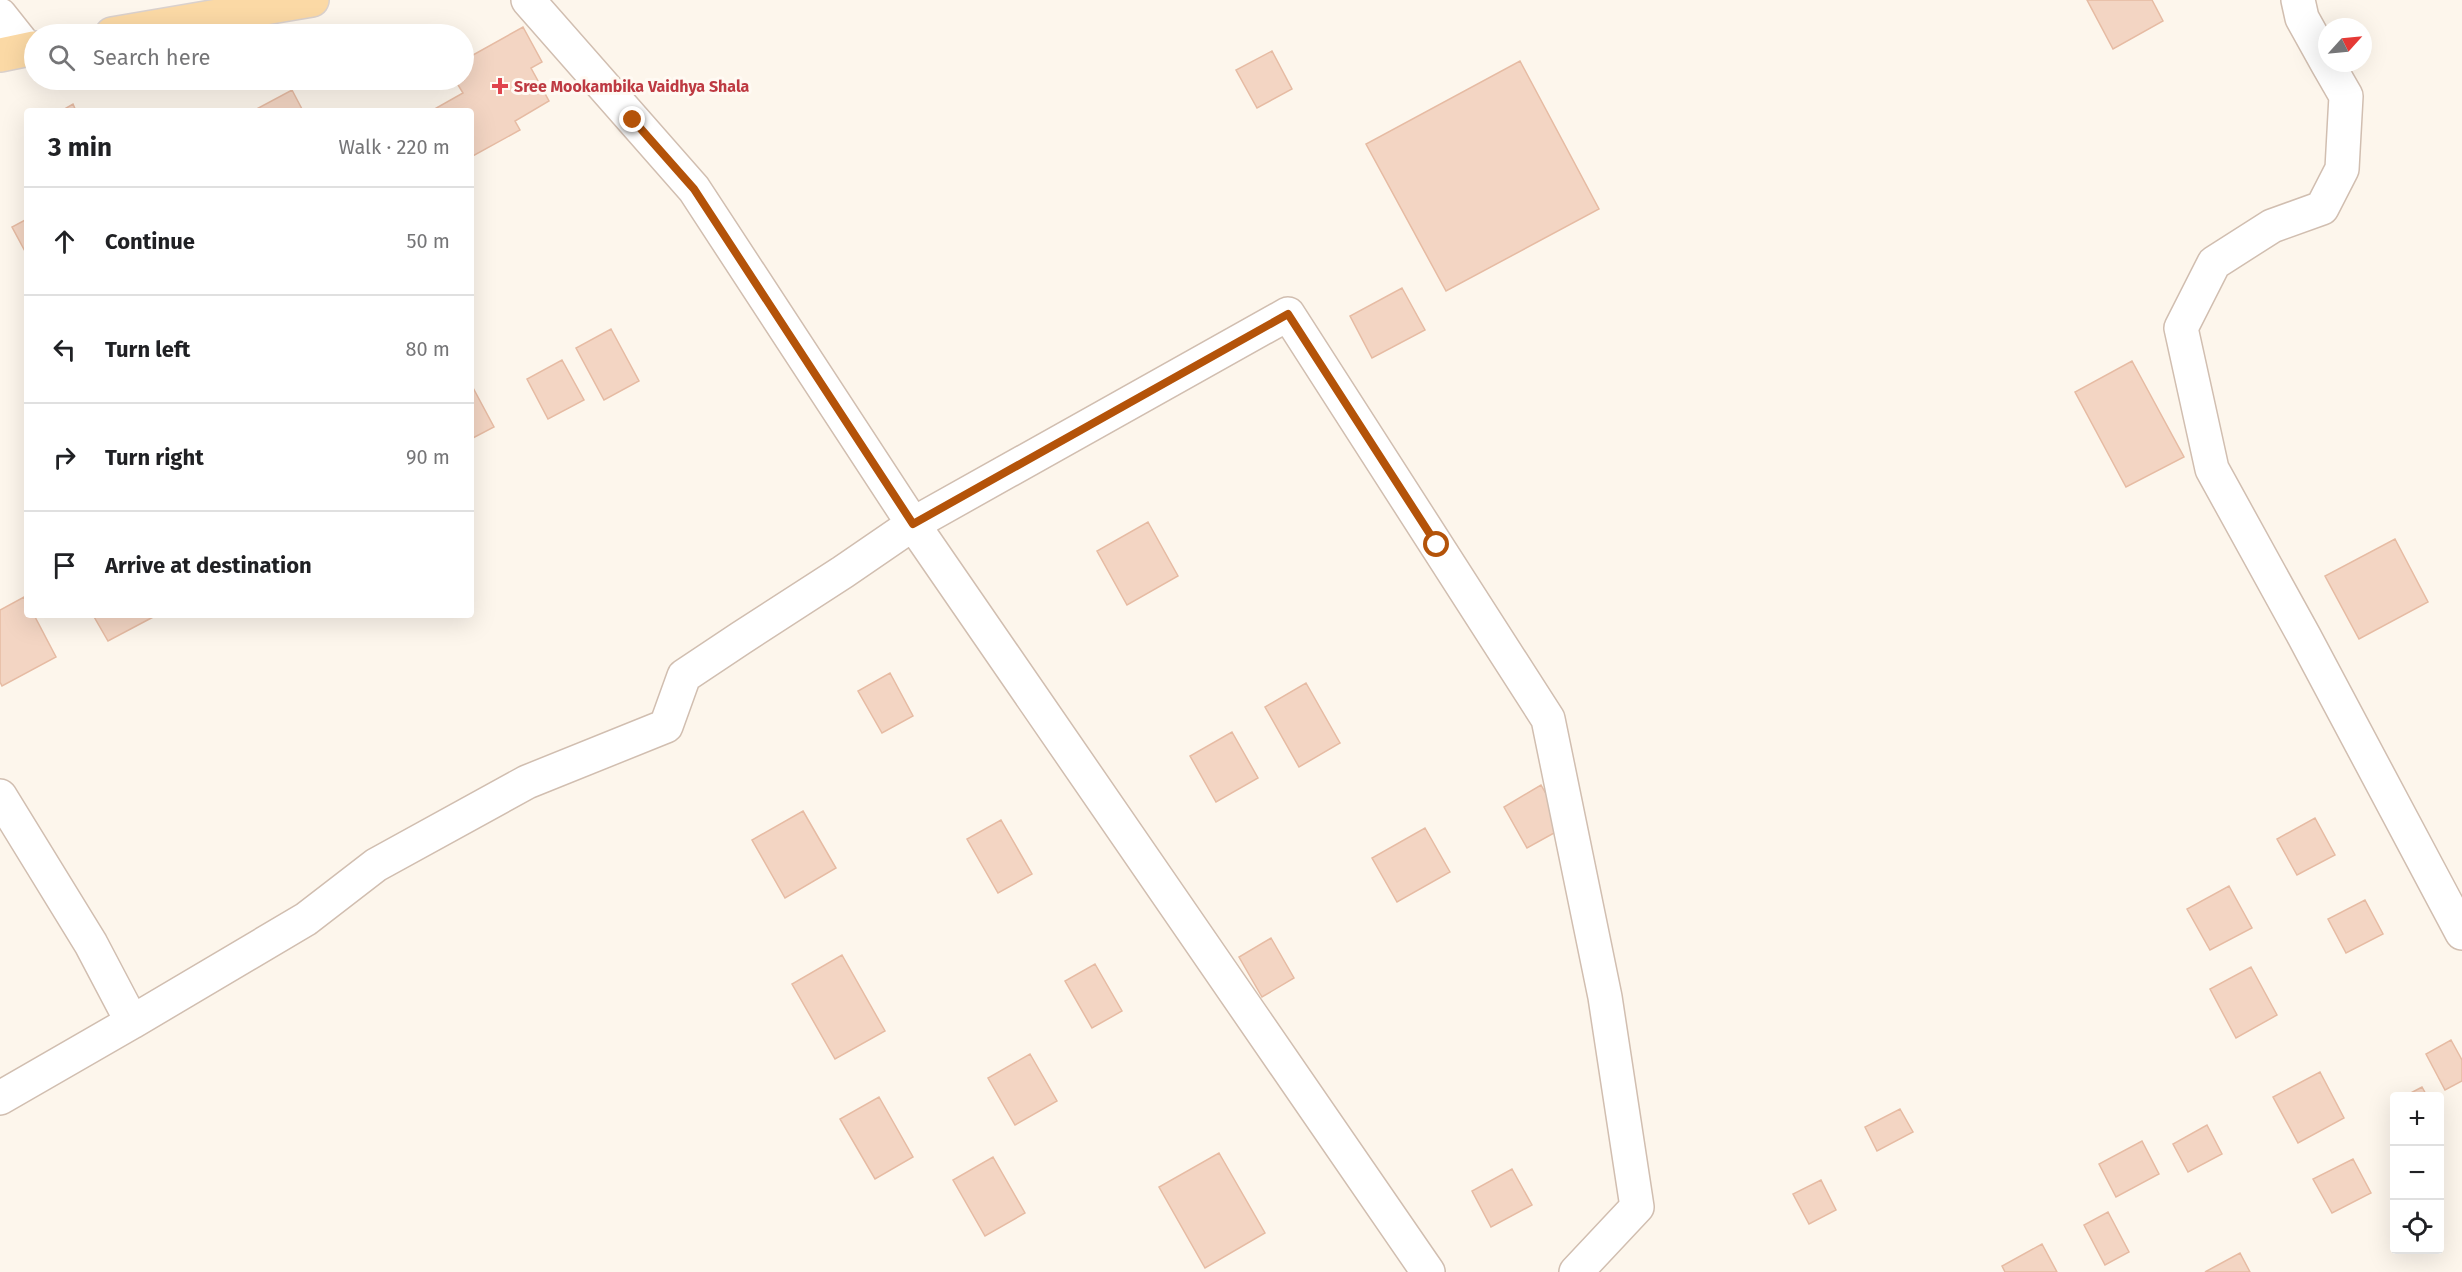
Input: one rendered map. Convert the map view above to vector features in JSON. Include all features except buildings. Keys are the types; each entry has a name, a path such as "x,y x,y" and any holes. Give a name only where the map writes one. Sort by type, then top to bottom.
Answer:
{"main road":[{"path":"171,24 312,0"}],"street":[{"path":"528,0 694,189 913,524 1428,1272"},
{"path":"2298,0 2302,18 2318,47"},
{"path":"0,15 21,50"},
{"path":"2332,72 2346,96 2342,169 2322,208 2272,226 2214,263 2181,328 2212,469 2462,933"},
{"path":"0,1098 306,919 376,865 527,782 666,726 684,676 913,524 1288,314 1548,719 1605,998 1637,1208 1576,1272"},
{"path":"0,796 90,944 132,1022"}],"place":[{"name":"Sree Mookambika Vaidhya Shala","path":"500,86"}],"route":[{"path":"633,120 694,189 913,524 1288,314 1437,545"}]}
